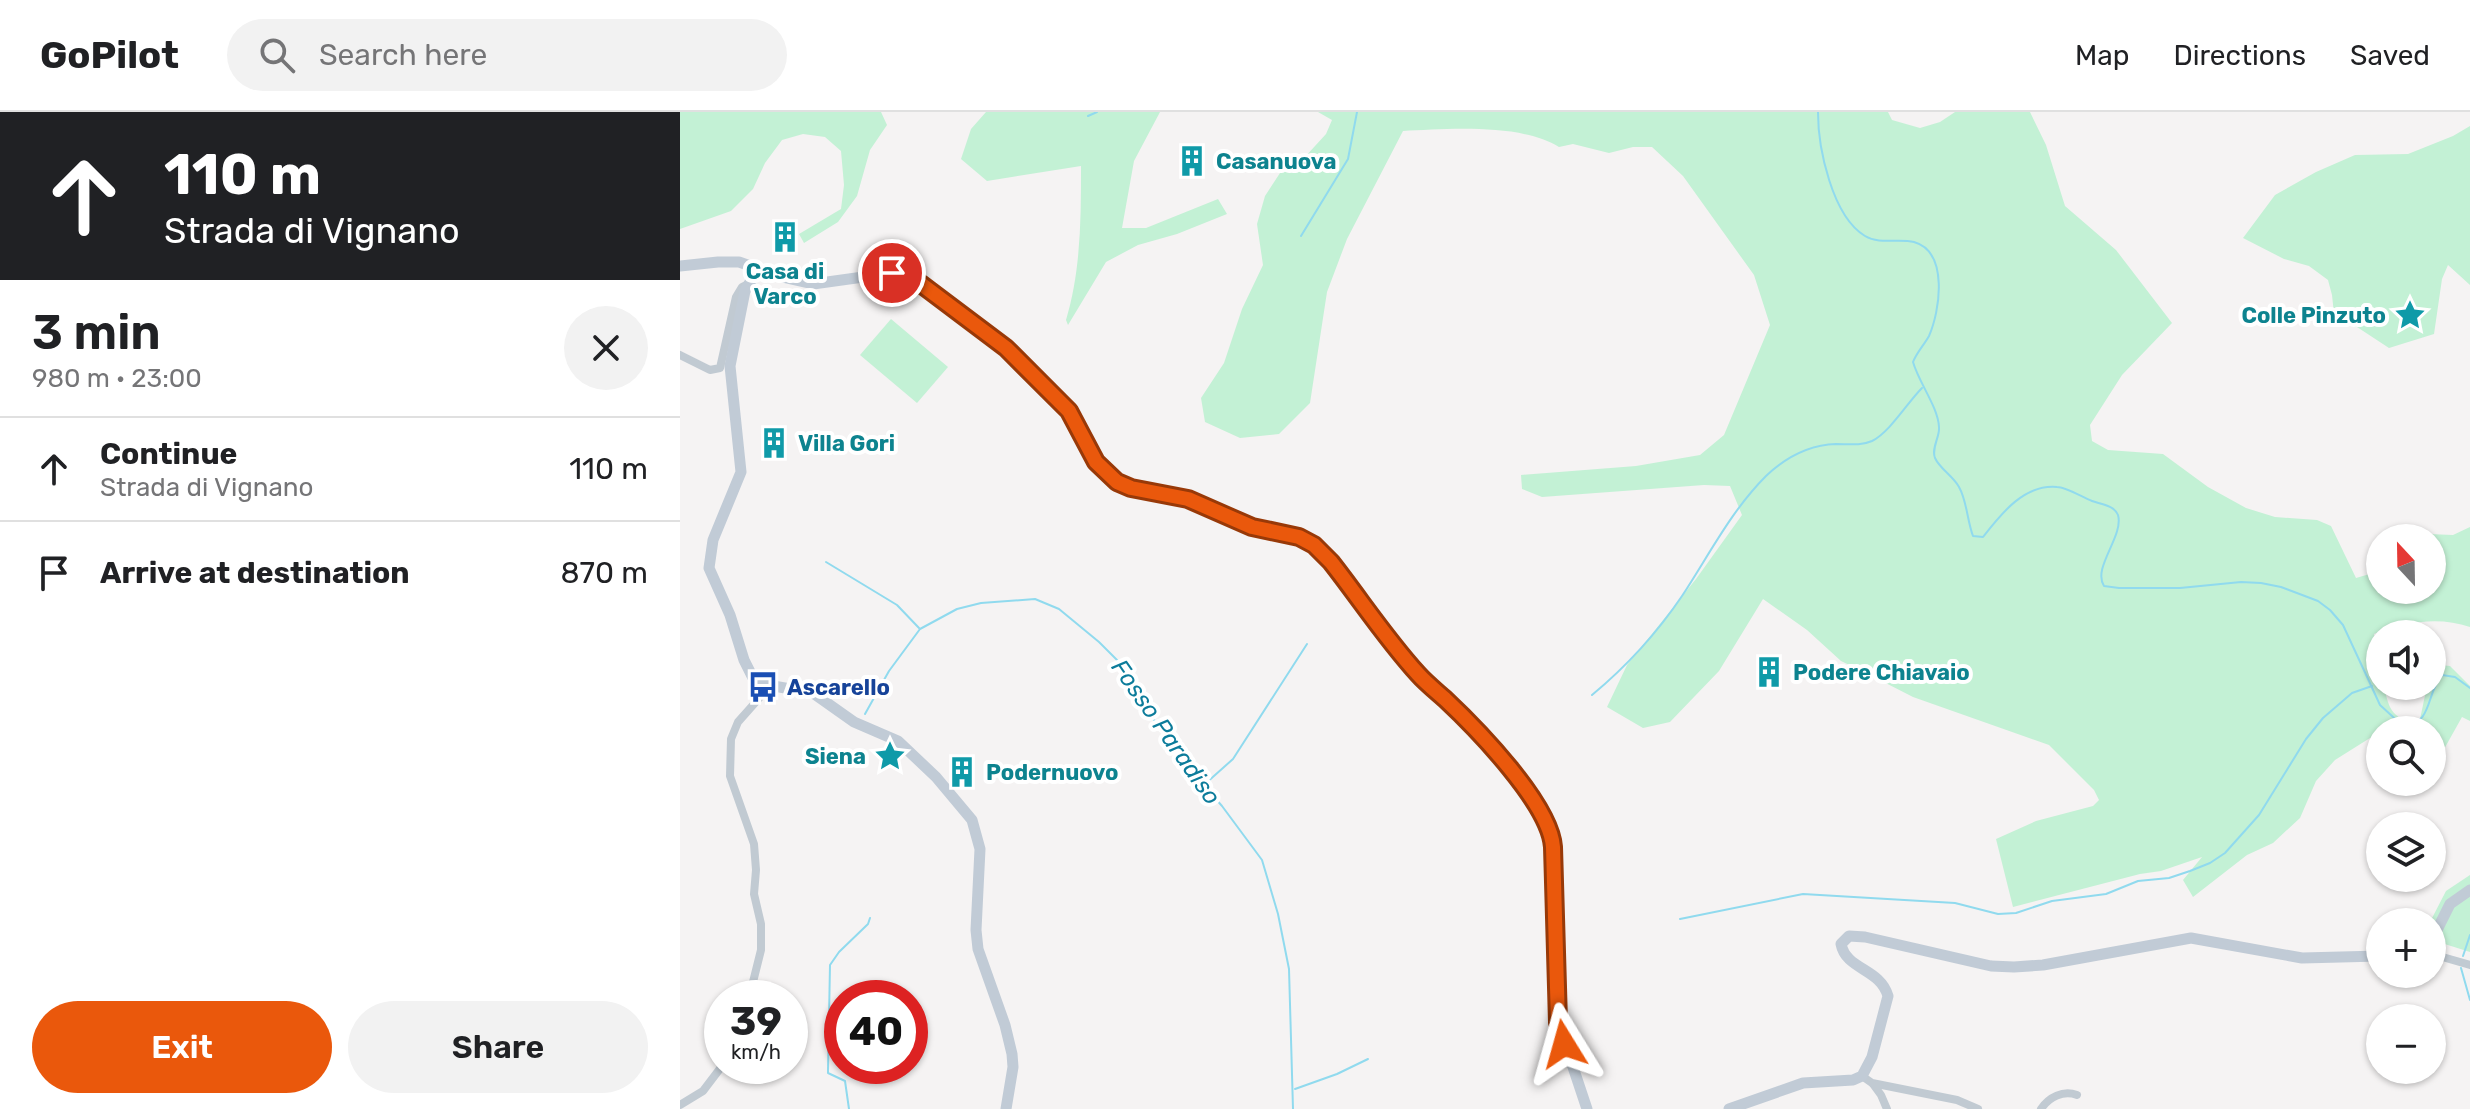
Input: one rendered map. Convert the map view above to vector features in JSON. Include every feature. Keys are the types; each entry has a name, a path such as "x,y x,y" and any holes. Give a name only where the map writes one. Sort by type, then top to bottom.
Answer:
{"street":[{"path":"680,266 731,261 813,284 892,273 910,278 1006,348 1069,411 1096,462 1117,482 1131,488 1196,501 1252,527 1288,534 1314,545 1331,562 1401,655 1505,764 1548,825 1552,841 1559,1025 1587,1109"},
{"path":"758,268 748,284 730,366 741,472 715,534 709,565 730,615 747,669 759,683 813,693 854,722 898,741 936,777 970,816 980,849 978,949 1012,1054 1013,1067 1006,1109"},
{"path":"680,355 710,370 720,368 736,297 748,284"},
{"path":"754,980 761,950 761,924 754,894 754,844 730,776 731,739 738,722 770,686"},
{"path":"2446,912 2450,904 2470,890"},
{"path":"1867,1080 1888,996 1879,979 1845,956 1841,944 1849,936 1991,966 2014,967 2043,965 2191,938 2302,958 2366,956"},
{"path":"2446,958 2470,965"},
{"path":"1729,1109 1803,1083 1849,1080 1867,1080 1957,1100 1978,1109"},
{"path":"1867,1080 1881,1095 1887,1109"},
{"path":"680,1105 703,1091 708,1084"},
{"path":"2041,1109 2056,1096 2070,1092 2077,1095"}],"green space":[{"path":"680,112 881,112 887,125 870,150 857,196 838,222 804,243 799,234 841,209 844,185 841,151 825,137 803,134 782,140 765,163 753,189 731,211 680,229"},
{"path":"986,112 1160,112 1134,161 1122,228 1146,228 1218,199 1227,214 1177,234 1138,245 1106,262 1068,325 1066,320 1075,282 1079,244 1081,166 987,181 961,159 971,129"},
{"path":"1318,112 1888,112 1892,120 1920,128 1940,122 1955,112 2030,112 2046,145 2065,206 2116,250 2172,323 2122,375 2090,425 2092,441 2108,450 2163,454 2208,487 2246,508 2275,517 2317,520 2331,526 2356,578 2366,575 2366,604 2446,604 2446,535 2453,535 2470,527 2470,627 2446,620 2366,620 2366,700 2388,700 2398,716 2366,716 2366,741 2335,760 2316,781 2300,818 2273,843 2247,855 2193,897 2183,880 2202,857 2161,871 2013,907 1996,839 2036,821 2093,806 2099,800 2094,790 2049,745 1913,697 1841,661 1807,630 1763,599 1719,671 1670,722 1643,728 1607,707 1627,665 1696,579 1742,515 1730,486 1704,485 1542,497 1522,489 1521,475 1636,466 1700,455 1724,435 1770,325 1754,275 1683,176 1652,147 1633,147 1609,153 1573,144 1559,147 1543,139 1504,131 1403,131 1347,239 1327,292 1310,403 1279,434 1240,438 1205,422 1201,398 1224,363 1242,309 1263,265 1257,224 1265,196 1280,173 1304,158 1326,134 1332,120"},
{"path":"2470,126 2470,285 2448,265 2442,279 2434,334 2389,348 2357,327 2335,323 2328,280 2309,266 2284,259 2243,238 2275,195 2316,172 2355,155 2408,154"},
{"path":"891,319 948,367 917,403 860,355"},
{"path":"2446,666 2470,686 2470,721 2462,717 2446,746 2446,716 2421,716 2424,700 2446,700"},
{"path":"2470,875 2470,952 2446,944 2446,908 2437,908 2446,891"}],"waterway":[{"path":"1088,116 1097,112"},
{"path":"1301,236 1348,159 1357,112"},
{"path":"1818,112 1829,180 1844,213 1854,226 1871,239 1914,242 1933,257 1939,283 1936,312 1929,336 1913,362 1938,419 1935,458 1959,487 1973,536 1983,537 2006,510 2024,495 2045,487 2065,489 2110,507 2118,515 2117,532 2102,570 2104,586 2180,588 2261,583 2318,601 2343,625 2380,705 2404,727 2420,720 2425,714 2442,675 2455,677 2470,688"},
{"path":"1592,695 1629,661 1662,623 1731,519 1766,476 1781,463 1807,450 1872,441 1892,424 1922,388"},
{"path":"826,562 897,605 919,628"},
{"name":"Fosso Paradiso","path":"865,714 889,671 920,629 957,609 981,603 1035,599 1059,609 1099,642 1124,667 1173,750 1222,806 1262,860 1278,914 1289,969 1293,1109"},
{"path":"1205,784 1233,759 1307,644"},
{"path":"1680,919 1803,894 1955,903 1998,914 2016,913 2052,901 2106,894 2138,881 2169,878 2190,871 2225,853 2259,815 2306,739 2323,718 2352,693 2366,688"},
{"path":"849,1109 845,1081 828,1073 830,965 870,918"},
{"path":"2463,956 2470,935"},
{"path":"2461,968 2470,1000"},
{"path":"1295,1089 1368,1059"}],"place":[{"name":"Casanuova","path":"1192,161"},
{"name":"Casa di Varco","path":"785,237"},
{"name":"Colle Pinzuto","path":"2410,315"},
{"name":"Villa Gori","path":"774,443"},
{"name":"Podere Chiavaio","path":"1769,672"},
{"name":"Ascarello","path":"763,687"},
{"name":"Siena","path":"890,756"},
{"name":"Podernuovo","path":"962,772"}],"route":[{"path":"892,273 921,284 1006,348 1069,411 1096,462 1123,486 1188,499 1252,527 1299,537 1314,545 1331,562 1401,655 1505,764 1548,825 1553,847 1558,1022 1564,1044"}]}
